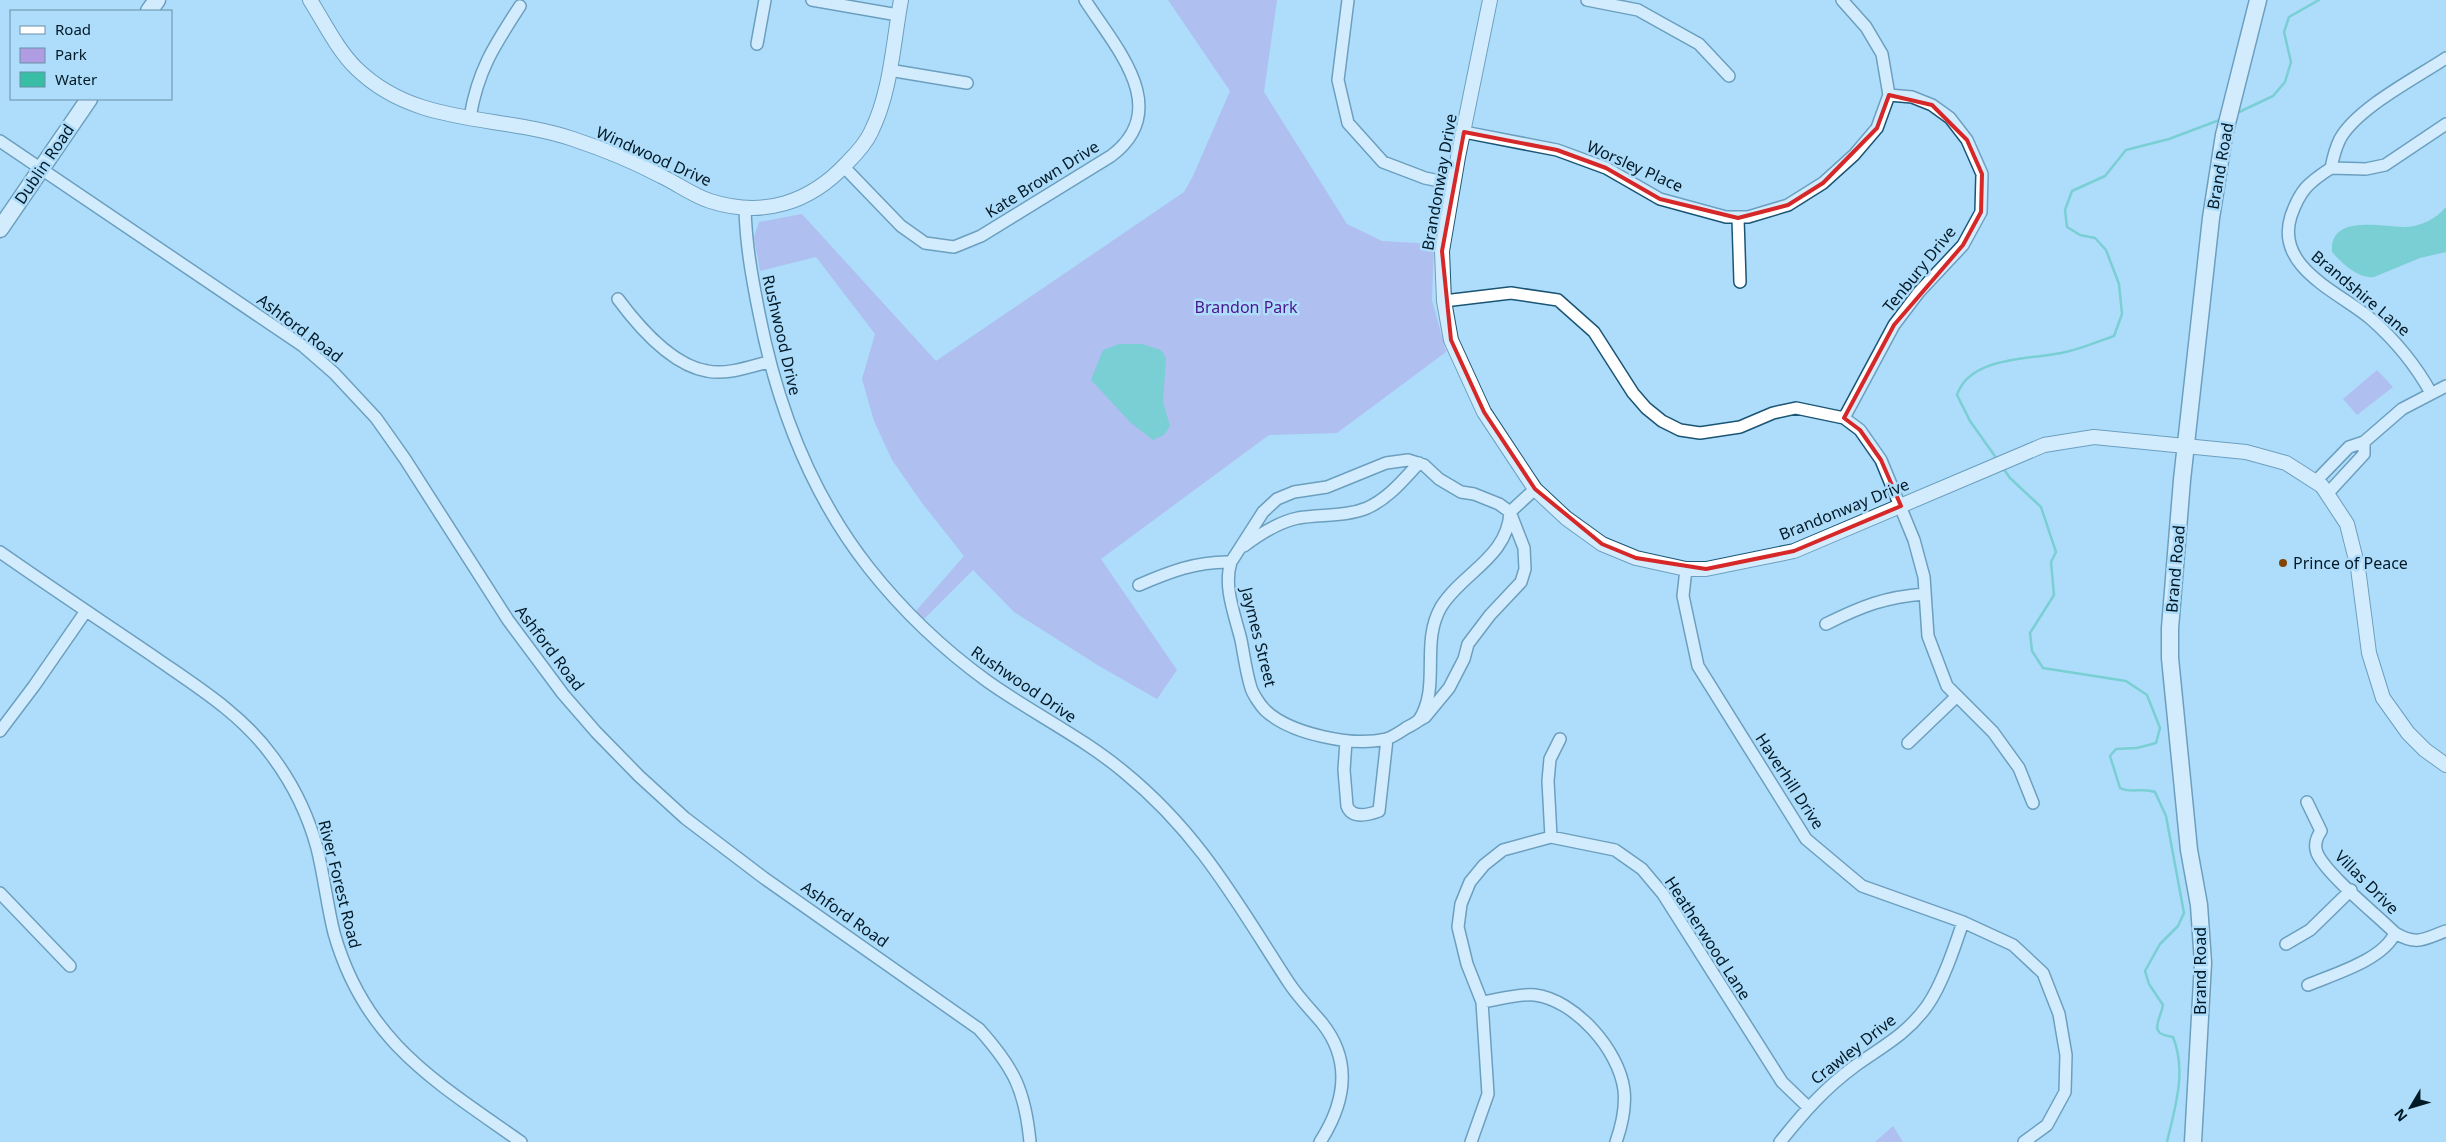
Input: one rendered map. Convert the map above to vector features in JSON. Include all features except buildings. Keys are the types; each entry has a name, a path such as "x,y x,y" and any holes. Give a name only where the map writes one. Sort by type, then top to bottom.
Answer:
{"main road":[{"name":"Brand Road","path":"2193,1142 2203,963 2199,905 2189,850 2170,658 2170,628 2203,274 2224,136 2258,0"},
{"name":"Dublin Road","path":"0,229 88,100"}],"street":[{"name":"Windwood Drive","path":"310,0 355,68 373,83 414,106 436,113 470,117 571,139 628,160 710,201 745,209 781,204 806,196 826,183 858,151 872,132 886,89 901,0"},
{"path":"757,44 765,0"},
{"path":"812,0 898,15"},
{"name":"Kate Brown Drive","path":"844,167 901,226 925,243 954,246 981,236 1111,156 1133,133 1140,102 1137,84 1085,0"},
{"path":"1348,0 1338,80 1348,123 1383,162 1425,178 1454,184"},
{"name":"Brandonway Drive","path":"1490,0 1442,250 1444,301 1451,340 1484,412 1535,489 1566,518 1602,544 1636,558 1686,569 1706,569 1794,551 2044,446 2094,437 2246,452 2286,463 2316,481 2328,493 2347,524 2358,568 2368,653 2383,698 2408,733 2425,750 2446,765"},
{"path":"1587,0 1638,10 1700,44 1729,76"},
{"path":"1842,0 1866,27 1882,54 1889,95"},
{"path":"470,117 474,95 488,54 520,6"},
{"path":"2446,58 2361,114 2340,138 2334,152 2331,168 2366,170 2385,164 2446,124"},
{"path":"889,70 967,83"},
{"name":"Worsley Place","path":"1464,132 1557,150 1606,168 1660,199 1726,218 1738,218 1788,206 1823,183 1854,155 1877,128 1889,95"},
{"name":"Tenbury Drive","path":"1844,418 1894,325 1919,292 1963,245 1981,212 1982,174 1967,140 1950,118 1932,105 1912,97 1889,95"},
{"name":"Ashford Road","path":"0,140 303,346 334,373 376,418 410,467 508,620 563,694 596,732 685,818 764,878 979,1030 996,1048 1012,1071 1027,1107 1030,1142"},
{"name":"Brandshire Lane","path":"2331,168 2308,183 2297,198 2289,222 2289,237 2293,251 2301,266 2313,277 2370,318 2399,345 2413,362 2431,393"},
{"name":"Rushwood Drive","path":"745,209 747,253 768,362 791,430 808,469 843,531 884,586 929,633 960,661 1123,771 1176,821 1217,870 1294,990 1324,1026 1341,1057 1343,1092 1331,1125 1320,1142"},
{"path":"1738,218 1740,282"},
{"path":"1444,301 1511,293 1558,300 1594,332 1633,393 1646,408 1662,421 1680,430 1700,434 1740,427 1773,413 1796,408 1844,418 1860,430 1880,460 1914,540 1924,577 1928,636 1946,686 1993,732 2019,768 2033,803"},
{"path":"618,299 638,326 684,362 707,371 733,371 768,362"},
{"path":"2316,481 2349,447 2364,442 2402,409 2446,386"},
{"path":"2328,493 2364,454 2364,442"},
{"name":"Jaymes Street","path":"1240,548 1269,529 1297,518 1329,516 1366,508 1391,494 1419,463 1408,460 1386,463 1327,487 1294,492 1277,499 1263,512 1231,562 1228,571 1230,598 1252,689 1264,709 1282,723 1346,741 1387,739"},
{"path":"1346,741 1344,770 1347,806 1352,814 1357,815 1379,811 1387,739 1424,717 1449,688 1468,644 1490,615 1521,582 1525,569 1524,548 1510,512 1499,504 1474,494 1461,492 1419,463"},
{"path":"1418,721 1427,702 1433,621 1449,595 1486,562 1496,550 1510,524 1510,512 1535,489"},
{"name":"River Forest Road","path":"0,552 222,704 256,736 289,780 309,823 317,847 330,916 340,953 364,1003 385,1033 407,1058 428,1076 521,1142"},
{"path":"1139,585 1177,568 1215,562 1231,562"},
{"name":"Haverhill Drive","path":"1686,569 1683,596 1698,666 1806,839 1862,886 1964,922 2013,945 2043,973 2059,1014 2066,1055 2065,1092 2048,1125 2024,1142"},
{"path":"1826,624 1863,605 1904,596 1925,594"},
{"path":"0,731 34,686 86,610"},
{"path":"1908,743 1956,697"},
{"path":"1551,837 1548,781 1550,759 1560,739"},
{"name":"Villas Drive","path":"2307,802 2321,831 2315,844 2317,853 2327,867 2395,933 2408,941 2415,942 2446,931"},
{"name":"Heatherwood Lane","path":"1471,1142 1488,1094 1482,1002 1467,964 1458,927 1461,904 1470,882 1484,865 1503,850 1551,837 1615,850 1642,869 1663,894 1782,1082 1808,1108"},
{"path":"2286,944 2310,930 2351,890"},
{"path":"0,892 70,966"},
{"name":"Crawley Drive","path":"1780,1142 1808,1108 1855,1066 1888,1045 1909,1027 1928,1004 1964,922"},
{"path":"2308,985 2361,962 2378,952 2391,941 2395,933"},
{"path":"1482,1002 1534,994 1570,1007 1596,1033 1612,1058 1624,1089 1623,1121 1616,1142"}],"highlighted area":[{"path":"1889,95 1932,105 1967,140 1982,174 1981,212 1963,245 1894,325 1844,418 1860,430 1881,460 1901,506 1794,551 1706,569 1636,558 1602,544 1535,489 1484,412 1451,340 1442,251 1464,132 1557,150 1606,168 1660,199 1738,218 1788,205 1823,183 1877,128"}],"green space":[{"name":"Brandon Park","path":"1168,0 1277,0 1264,92 1347,224 1382,241 1434,244 1432,300 1446,352 1337,433 1269,435 1101,559 1177,670 1157,699 1099,666 1014,612 973,570 923,620 915,612 964,556 922,503 892,460 874,421 862,379 875,334 816,257 760,271 754,237 759,222 802,214 936,361 1184,192 1193,176 1230,91"},
{"path":"2377,370 2393,387 2357,415 2343,399"},
{"path":"1893,1126 1903,1142 1875,1142"}],"water":[{"path":"2446,207 2446,252 2420,258 2374,277 2368,277 2356,273 2332,252 2333,240 2339,232 2348,227 2359,225 2416,226 2433,219"},
{"path":"1119,344 1142,344 1161,350 1166,358 1163,402 1170,426 1164,435 1153,440 1131,423 1091,380 1103,350"}],"waterway":[{"path":"2237,113 2273,96 2285,82 2291,62 2284,32 2289,17 2319,0"},
{"path":"1997,459 1970,421 1957,395 1964,382 1988,366 2066,352 2114,336 2122,314 2119,284 2106,250 2095,238 2080,235 2067,227 2065,210 2072,191 2105,176 2126,150 2169,139 2222,119"},
{"path":"2003,468 2010,478 2041,507 2056,552 2051,562 2054,595 2030,633 2032,651 2043,668 2126,681 2147,695 2160,728 2156,743 2137,748 2116,749 2110,756 2120,788 2124,790 2155,792 2166,816 2184,913 2178,926 2160,944 2145,971 2149,984 2163,1005 2158,1021 2158,1030 2160,1033 2173,1037 2179,1063 2178,1090 2167,1142"}],"place":[{"name":"Prince of Peace","path":"2283,563"}]}
